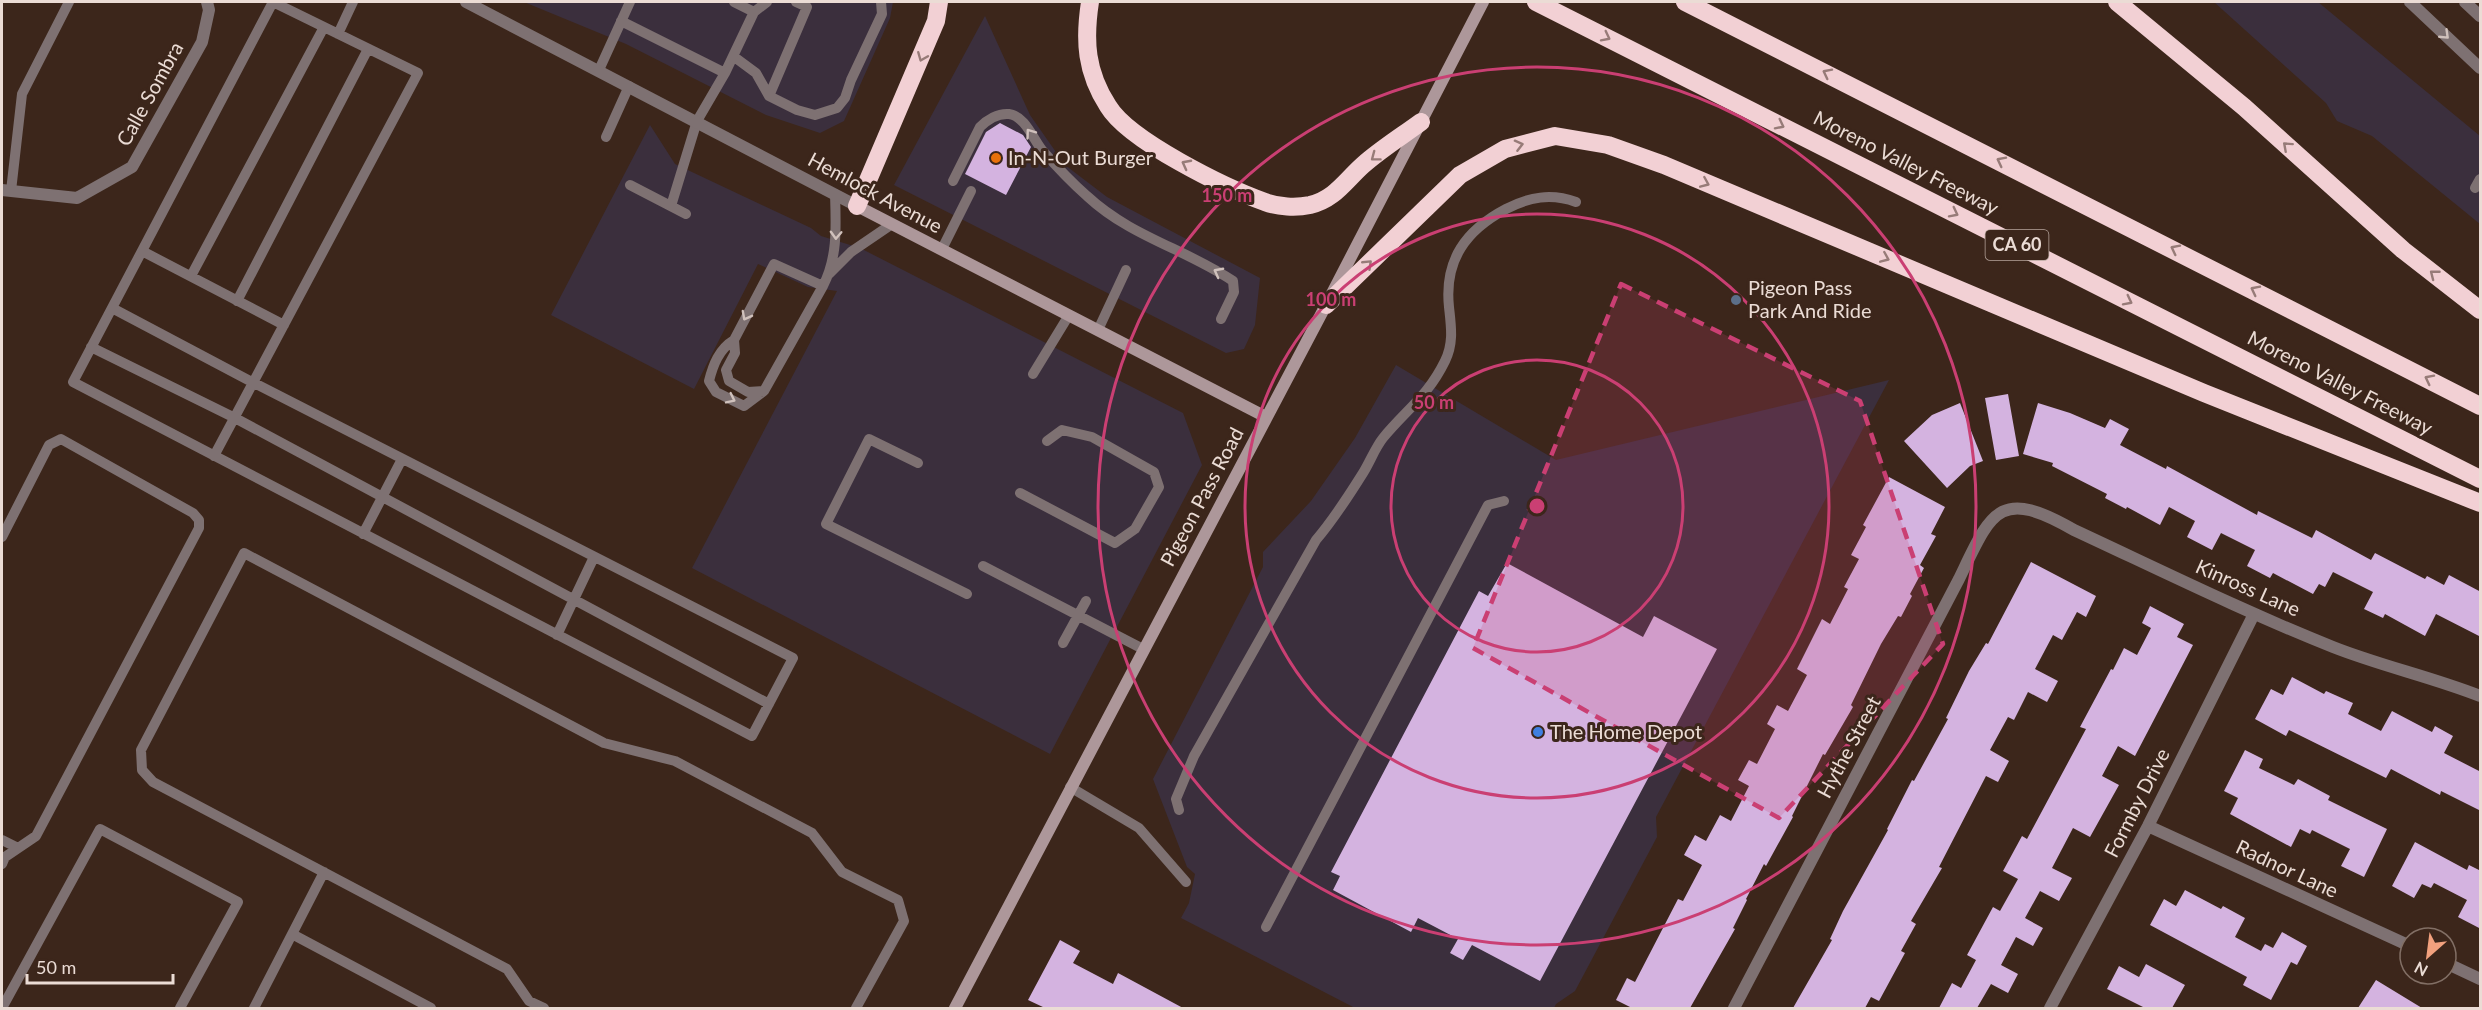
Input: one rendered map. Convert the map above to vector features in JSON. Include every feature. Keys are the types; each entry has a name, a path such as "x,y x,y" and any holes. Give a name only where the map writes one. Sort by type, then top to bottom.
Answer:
{"highway":[{"path":"857,206 932,31 939,2"},
{"path":"1090,2 1086,32 1088,57 1095,83 1109,108 1126,126 1149,144 1217,181 1266,202 1287,207 1307,206 1324,201 1340,190 1362,166 1422,122"},
{"name":"Moreno Valley Freeway","path":"1534,2 1554,10 2481,479"},
{"path":"1684,2 2481,406"},
{"path":"2117,2 2244,107 2403,250 2481,310"},
{"path":"1326,305 1460,175 1505,149 1555,136 1608,145 1664,165 2204,393 2481,503"}],"main road":[{"name":"Pigeon Pass Road","path":"954,1008 1326,305 1483,2"},
{"name":"Hemlock Avenue","path":"857,206 1266,417"}],"street":[{"name":"Hemlock Avenue","path":"466,2 857,206"},
{"path":"2410,2 2481,68"},
{"path":"2465,2 2481,16"},
{"name":"Calle Sombra","path":"6,191 77,198 132,167 202,42 210,4"},
{"name":"Kinross Lane","path":"2004,510 2024,509 2047,515 2074,530 2254,614 2336,648 2481,696"},
{"name":"Hythe Street","path":"1734,1008 1953,590 1982,529 1991,518 2004,510"},
{"name":"Formby Drive","path":"2050,1008 2148,826 2254,614"},
{"name":"Radnor Lane","path":"2148,826 2398,941"},
{"path":"2458,968 2481,979"}],"lane":[{"path":"6,191 22,94 69,2"},
{"path":"112,308 254,383 402,459 794,658 752,736 363,534 214,456 73,382 273,2 418,73 254,383 214,456"},
{"path":"338,34 353,2"},
{"path":"598,70 630,2"},
{"path":"734,2 754,12"},
{"path":"671,206 697,121 725,73 754,12 767,2"},
{"path":"769,96 807,7 796,2"},
{"path":"733,56 756,73 769,96 797,111 815,115 837,108 845,98 850,80 882,14 881,2"},
{"path":"621,21 725,73"},
{"path":"191,276 324,27"},
{"path":"237,301 368,49"},
{"path":"606,137 629,86"},
{"path":"953,181 980,127 985,122 1009,114 1017,118 1029,130 1041,149 1086,196 1111,217 1233,281 1234,292 1221,319"},
{"path":"630,185 686,214"},
{"path":"942,249 971,191"},
{"path":"823,286 774,264 734,340 724,346 711,370 709,381 716,392 744,406 764,390 823,286 829,274 836,239 835,194"},
{"path":"1179,810 1176,800 1194,756 1316,540 1337,515 1382,439 1418,402 1433,383 1447,358 1453,332 1449,304 1450,279 1459,249 1470,234 1480,226 1519,202 1533,197 1548,197 1576,202"},
{"path":"829,274 851,252 892,224"},
{"path":"142,251 284,326"},
{"path":"1098,330 1126,270"},
{"path":"1033,374 1069,315"},
{"path":"734,340 735,353 726,370 729,381 748,392 764,390"},
{"path":"91,347 235,418 769,704"},
{"path":"1020,493 1115,543 1135,530 1159,487 1154,472 1092,437 1062,430 1047,441"},
{"path":"2,537 50,445 61,439 194,513 199,528 36,836 5,857 2,864"},
{"path":"918,463 869,439 826,524 967,594"},
{"path":"363,534 402,459"},
{"path":"1266,927 1488,505 1504,501"},
{"path":"544,1008 529,1001 507,969 153,782 142,770 141,750 244,553 604,743 675,761 812,833 842,872 898,900 904,921 856,1008"},
{"path":"557,635 594,557"},
{"path":"982,566 1143,649"},
{"path":"1063,643 1086,601"},
{"path":"1070,787 1139,828 1186,882"},
{"path":"2,1008 100,829 238,902 180,1008"},
{"path":"2,840 18,848"},
{"path":"254,1008 324,872"},
{"path":"292,934 431,1008"}],"highlighted area":[{"path":"1621,284 1860,401 1943,644 1779,818 1473,648"}],"shaded area":[{"path":"524,2 893,2 890,18 844,121 820,133 766,115 626,44"},
{"path":"2214,2 2318,2 2480,136 2480,224 2372,136 2337,121 2326,103"},
{"path":"985,16 1030,115 1065,165 1107,197 1260,278 1255,325 1244,349 1226,353 894,185"},
{"path":"650,125 675,164 811,228 821,236 860,248 1183,413 1202,465 1050,754 692,568 837,291 808,287 758,264 694,389 551,315"},
{"path":"1396,365 1556,460 1889,380 1656,817 1657,837 1575,991 1556,1004 1554,1008 1355,1008 1181,918 1189,903 1195,874 1187,867 1153,779 1263,567 1263,552 1311,501 1355,438"}],"building":[{"name":"In-N-Out Burger","path":"1000,123 1023,135 1031,147 1006,195 965,174 986,132"},
{"path":"2008,394 2019,456 1996,460 1985,398"},
{"path":"1960,403 1983,461 1970,466 1947,488 1904,441 1932,415"},
{"path":"2038,403 2070,413 2105,428 2110,419 2129,429 2120,445 2166,469 2167,466 2257,515 2258,511 2312,538 2316,530 2371,560 2375,553 2425,579 2427,576 2444,585 2449,575 2481,592 2481,637 2436,614 2425,636 2385,614 2383,618 2364,609 2373,592 2333,572 2325,587 2319,584 2313,594 2273,573 2270,578 2247,566 2255,550 2221,533 2212,550 2187,537 2195,521 2169,507 2160,525 2105,498 2107,494 2052,466 2053,463 2023,454"},
{"path":"1889,477 1945,507 1931,534 1936,536 1920,565 1924,568 1910,594 1912,596 1901,617 1898,616 1881,644 1851,705 1853,707 1825,755 1823,754 1793,817 1746,899 1733,928 1735,929 1690,1008 1632,1008 1616,1000 1627,978 1635,982 1678,899 1683,901 1702,865 1684,855 1695,835 1706,841 1720,815 1731,821 1749,786 1738,780 1749,760 1757,764 1775,729 1767,724 1777,705 1788,711 1807,675 1797,669 1822,619 1830,624 1848,589 1844,587 1859,559 1851,555 1866,527 1863,525"},
{"path":"2031,562 2096,596 2086,617 2077,612 2062,640 2053,635 2035,669 2058,681 2047,702 2028,692 2014,720 2008,717 1990,750 2009,761 1998,782 1986,776 1939,867 1942,868 1911,921 1916,924 1901,951 1905,953 1879,1001 1871,997 1865,1008 1793,1008 1832,940 1830,939 1843,911 1888,830 1912,780 1914,781 1948,719 1946,718 1969,671 1986,643 1988,644"},
{"name":"The Home Depot","path":"1507,563 1643,637 1654,616 1717,649 1540,981 1472,945 1463,960 1450,953 1458,939 1418,918 1411,932 1333,890 1340,876 1331,872 1479,591 1488,596"},
{"path":"2150,606 2184,624 2177,637 2193,645 2135,756 2118,746 2102,776 2119,785 2090,837 2073,828 2052,868 2072,878 2059,901 2040,891 2025,918 2043,928 2033,946 2016,937 2001,965 2018,974 2008,993 1991,984 1977,1008 1939,1008 1952,983 1961,988 1976,960 1967,955 1993,907 2000,911 2018,879 2003,871 2022,836 2027,839 2086,729 2080,727 2111,669 2113,670 2124,648 2137,655 2151,628 2142,623"},
{"path":"2292,677 2324,694 2326,691 2353,703 2348,714 2381,731 2392,711 2432,732 2435,726 2453,736 2444,753 2481,772 2481,811 2441,791 2440,795 2391,769 2386,778 2289,730 2286,736 2255,719 2271,689 2283,695"},
{"path":"2245,750 2263,759 2259,768 2294,785 2298,779 2330,796 2328,800 2387,829 2364,877 2341,866 2350,849 2312,830 2310,834 2300,829 2291,847 2230,814 2238,798 2224,791"},
{"path":"2415,842 2467,870 2469,865 2481,871 2481,929 2458,917 2467,900 2434,883 2431,888 2422,884 2414,898 2392,886"},
{"path":"2185,890 2221,909 2223,906 2245,918 2235,937 2261,951 2265,944 2273,948 2282,932 2307,946 2297,965 2291,962 2271,1000 2243,985 2247,977 2150,925 2164,899 2176,906"},
{"path":"1060,940 1080,951 1073,963 1113,984 1118,973 1183,1008 1045,1008 1028,1000"},
{"path":"2146,964 2185,985 2172,1008 2145,1008 2107,989 2119,966 2139,977"},
{"path":"2376,980 2422,1008 2358,1008"}],"place":[{"name":"In-N-Out Burger","path":"996,158"},
{"name":"Pigeon Pass Park And Ride","path":"1736,300"},
{"name":"The Home Depot","path":"1538,732"}]}
